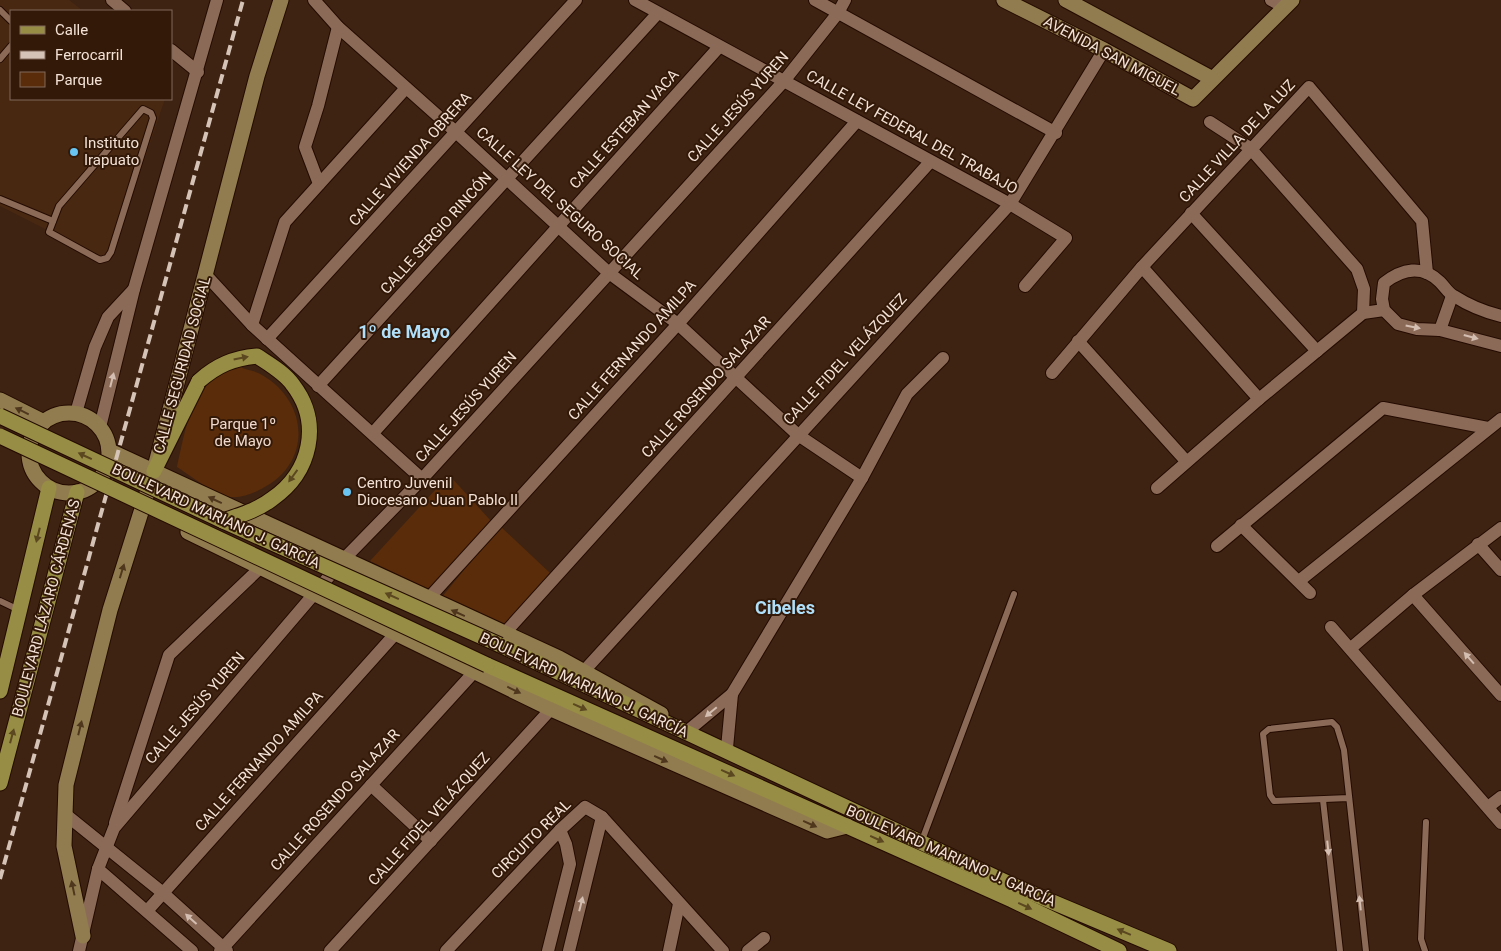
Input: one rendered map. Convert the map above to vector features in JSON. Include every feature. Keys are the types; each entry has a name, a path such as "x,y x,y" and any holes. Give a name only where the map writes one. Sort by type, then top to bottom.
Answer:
{"main road":[{"path":"154,471 199,381 214,368 239,357 257,356 293,384 310,418 308,454 292,479 273,499 250,511 223,521"},
{"name":"BOULEVARD MARIANO J. GARCÍA","path":"0,416 223,521 502,639 765,771 1058,904 1169,951"},
{"name":"BOULEVARD MARIANO J. GARCÍA","path":"0,436 481,668 847,826 1119,951"},
{"name":"BOULEVARD LÁZARO CÁRDENAS","path":"0,691 49,488"},
{"name":"BOULEVARD LÁZARO CÁRDENAS","path":"0,783 77,492"},
{"path":"1051,919 1058,904"}],"street":[{"path":"112,0 125,10"},
{"path":"100,427 134,289 198,72 217,0"},
{"name":"CALLE SEGURIDAD SOCIAL","path":"83,936 64,846 66,785 110,610 154,471 258,76 281,0"},
{"name":"CALLE LEY DEL SEGURO SOCIAL","path":"314,0 338,27 457,132 609,273 678,324 798,435 862,478"},
{"name":"CALLE VIVIENDA OBRERA","path":"267,339 576,0"},
{"name":"CALLE LEY FEDERAL DEL TRABAJO","path":"636,0 719,47 1010,204 1066,238 1025,286"},
{"path":"815,0 1056,133"},
{"name":"CALLE JESÚS YUREN","path":"79,951 98,869 114,828 343,560 422,479 784,81 838,13 845,0"},
{"name":"AVENIDA SAN MIGUEL","path":"1004,0 1104,50 1193,98 1211,78 1066,0"},
{"path":"1211,78 1282,2"},
{"name":"CALLE SERGIO RINCÓN","path":"318,386 658,13"},
{"path":"319,184 305,147 318,106 338,27"},
{"name":"CALLE ESTEBAN VACA","path":"373,433 719,47"},
{"name":"CALLE FIDEL VELÁZQUEZ","path":"584,671 1010,204 1056,133 1104,50"},
{"path":"172,51 198,72"},
{"name":"CALLE VILLA DE LA LUZ","path":"1052,373 1142,267 1250,148 1309,87 1422,220 1427,273"},
{"path":"252,325 285,222 406,88"},
{"name":"CALLE FERNANDO AMILPA","path":"428,599 678,324 857,121"},
{"path":"1210,122 1250,148 1358,269 1364,289 1363,313"},
{"name":"CALLE ROSENDO SALAZAR","path":"502,639 930,162"},
{"path":"1191,213 1317,351"},
{"path":"1142,267 1259,399"},
{"path":"1501,316 1487,312 1452,296 1439,280 1427,273 1410,269 1398,273 1384,283 1382,299 1384,310 1398,324 1417,329 1440,330 1501,346"},
{"path":"206,275 252,325 422,479"},
{"path":"76,413 95,348 108,317 134,289"},
{"path":"1440,330 1452,296"},
{"path":"1157,488 1186,461 1363,313 1384,310"},
{"path":"1078,341 1186,461"},
{"path":"690,729 732,694 862,478 907,394 943,358"},
{"path":"0,400 44,422"},
{"path":"1217,546 1384,408 1488,428"},
{"path":"76,413 85,416 100,427 105,434 110,451 105,470 93,485 77,492 58,491 49,488 36,474 30,456 30,443 36,431 44,422 59,414 76,413"},
{"path":"1300,581 1501,418"},
{"path":"0,443 30,456"},
{"path":"110,451 428,599 502,639 584,671 727,748 765,771"},
{"path":"93,485 314,595 396,633 481,668 551,709 827,831 847,826"},
{"path":"1241,525 1300,581 1310,593"},
{"path":"1351,648 1414,595 1501,528"},
{"path":"1478,544 1501,570"},
{"path":"114,828 169,655 260,568"},
{"path":"1414,595 1501,695"},
{"path":"1331,627 1501,822"},
{"name":"CALLE FERNANDO AMILPA","path":"147,911 396,633"},
{"name":"CALLE ROSENDO SALAZAR","path":"224,950 372,785 481,668"},
{"path":"727,748 732,694"},
{"name":"CALLE FIDEL VELÁZQUEZ","path":"330,951 551,709"},
{"path":"372,785 431,841"},
{"path":"1488,807 1501,797"},
{"name":"CIRCUITO REAL","path":"446,951 560,830 585,807 602,817"},
{"path":"65,814 162,893 224,950"},
{"path":"602,817 723,951"},
{"path":"569,951 602,817"},
{"path":"548,951 570,864 566,844 560,830"},
{"path":"111,879 124,863"},
{"path":"98,869 192,951"},
{"path":"669,951 679,904"},
{"path":"748,951 764,938"}],"lane":[{"path":"0,59 10,47"},
{"path":"144,109 151,113 153,118 111,252 107,258 100,260 49,232 53,221 59,206 144,109"},
{"path":"0,199 53,221"},
{"path":"922,843 1014,594"},
{"path":"0,601 20,610"},
{"path":"1349,798 1274,801 1270,795 1263,734 1269,729 1332,722 1335,724 1344,750 1366,951"},
{"path":"1323,800 1340,951"},
{"path":"1425,951 1421,940 1426,822"}],"shaded area":[{"name":"Instituto Irapuato","path":"0,0 69,0 82,10 10,10 10,100 165,100 110,262 0,206"}],"green space":[{"name":"Parque 1º de Mayo","path":"240,367 260,374 278,387 289,401 296,416 297,448 290,464 279,477 252,493 231,497 211,489 177,467 188,420 202,390 212,379 224,371"},
{"path":"449,475 491,521 430,590 370,561"},
{"path":"500,526 550,573 503,626 442,597"}],"railway":[{"path":"0,879 243,0"}],"place":[{"name":"Instituto Irapuato","path":"74,152"},
{"name":"Centro Juvenil Diocesano Juan Pablo II","path":"347,492"}],"district":[{"name":"1º de Mayo","path":"404,331"},
{"name":"Cibeles","path":"785,607"}]}
